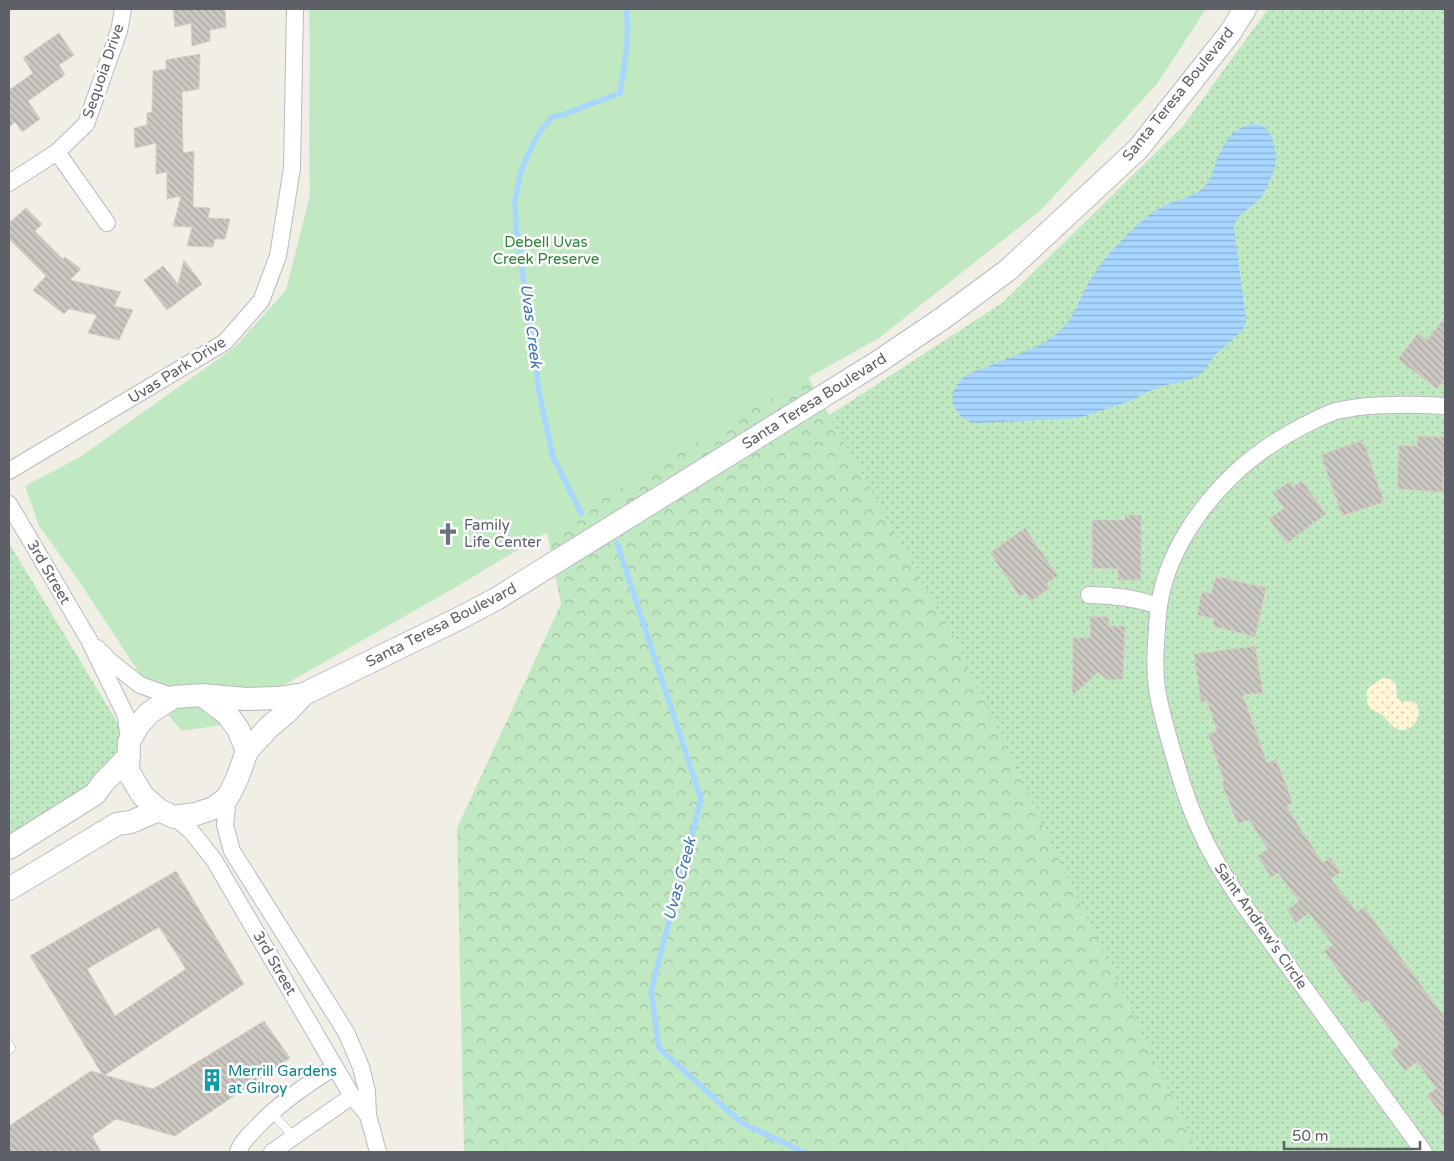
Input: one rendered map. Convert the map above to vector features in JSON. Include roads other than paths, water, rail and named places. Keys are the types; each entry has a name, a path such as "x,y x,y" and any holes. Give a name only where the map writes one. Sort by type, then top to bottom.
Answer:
{"main road":[{"name":"Santa Teresa Boulevard","path":"202,696 246,699 278,698 304,694 460,618 496,599 878,362 943,318 1008,270 1138,149 1230,33 1245,9"},
{"name":"Santa Teresa Boulevard","path":"247,750 268,727 287,712 304,694"},
{"path":"9,889 117,824 166,813 196,814 214,808 228,797 237,779 247,750 238,730 226,714 202,696 174,697 149,713 137,727 129,749 128,772 142,796 166,813"},
{"path":"9,848 95,794 129,749"}],"street":[{"name":"Sequoia Drive","path":"9,183 57,152 86,124 119,30 123,9"},
{"name":"Uvas Park Drive","path":"9,471 225,342 261,301 278,256 292,168 295,9"},
{"path":"57,152 107,223"},
{"name":"Saint Andrew's Circle","path":"1424,1152 1226,880 1200,831 1186,796 1172,751 1157,688 1155,661 1159,606 1167,575 1190,528 1216,493 1234,473 1256,454 1293,430 1334,412 1363,406 1445,406"},
{"name":"3rd Street","path":"9,504 88,640 126,716 129,749"},
{"path":"1089,595 1125,597 1159,606"},
{"name":"3rd Street","path":"88,640 140,685 174,697"},
{"name":"3rd Street","path":"228,797 225,825 232,851 346,1032 361,1067 367,1091 368,1115 378,1152"},
{"name":"3rd Street","path":"166,813 191,831 214,860 352,1096 368,1115"},
{"path":"238,1152 248,1136 271,1112 335,1066"},
{"path":"272,1152 352,1096"}],"lane":[{"path":"9,1044 11,1048 9,1050"},
{"path":"271,1112 294,1137"}],"water":[{"path":"1251,124 1260,125 1268,131 1274,143 1276,157 1273,174 1263,194 1242,214 1234,228 1246,319 1245,326 1241,332 1215,355 1204,371 1190,380 1162,386 1130,401 1079,418 974,423 962,418 954,405 952,397 956,386 962,379 973,372 1035,347 1060,331 1073,314 1093,275 1120,242 1157,210 1202,189 1211,178 1221,151 1228,139 1237,130"}],"waterway":[{"name":"Uvas Creek","path":"581,513 553,457 539,392 516,229 515,199 521,172 529,152 539,133 552,117 620,93 628,26 625,9"},
{"name":"Uvas Creek","path":"617,543 701,799 651,991 659,1048 742,1123 803,1152"}],"place":[{"name":"Family Life Center","path":"448,534"},
{"name":"Merrill Gardens at Gilroy","path":"212,1080"}],"park label":[{"name":"Debell Uvas Creek Preserve","path":"546,250"}]}
